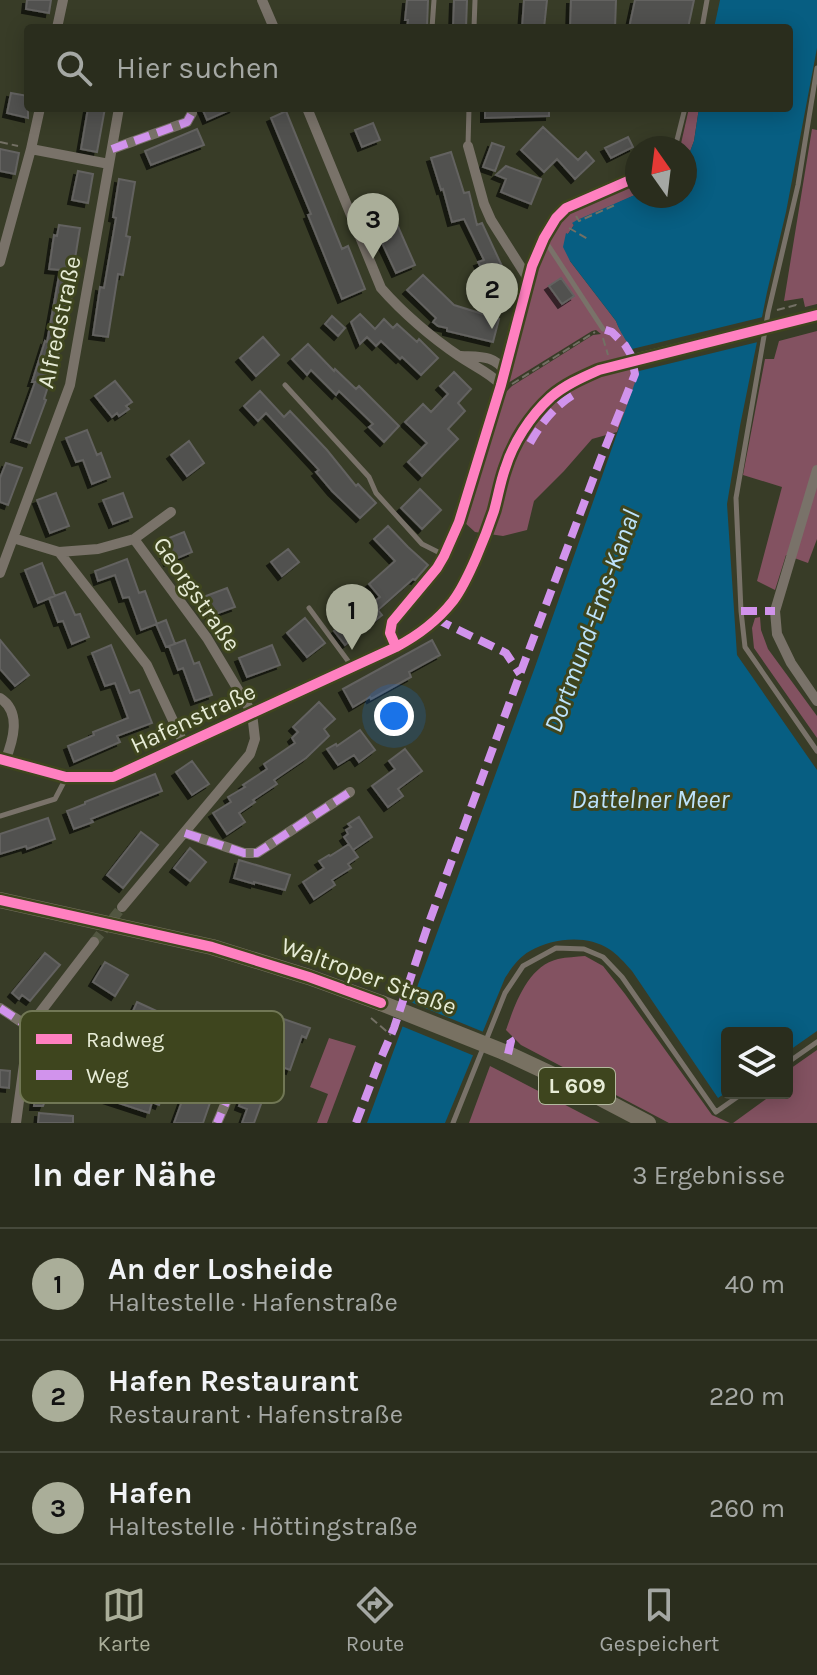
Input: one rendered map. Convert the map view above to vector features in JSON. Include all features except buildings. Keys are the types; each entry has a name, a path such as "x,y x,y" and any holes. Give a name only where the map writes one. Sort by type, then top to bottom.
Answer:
{"main road":[{"name":"Waltroper Straße","path":"0,903 60,913 212,947 309,977 504,1052 648,1123"}],"street":[{"path":"58,24 63,0"},
{"path":"262,0 272,24"},
{"path":"0,262 39,112"},
{"name":"Alfredstraße","path":"0,573 70,385 118,112"},
{"path":"112,149 187,122 192,112"},
{"path":"309,112 381,288 400,310 501,385"},
{"path":"468,146 491,220 529,280"},
{"path":"31,149 109,164"},
{"path":"396,647 390,633 392,622 429,579 444,556 459,522 536,257"},
{"name":"Hafenstraße","path":"3,760 66,777 113,777 396,647 436,619 453,601 466,580 515,444 549,399 570,383 599,370 817,315"},
{"path":"457,355 490,358 500,363 505,372"},
{"path":"817,470 775,611 777,634 791,663 817,701"},
{"path":"13,538 59,552 98,549 134,539 171,512"},
{"name":"Georgstraße","path":"134,539 207,638 252,713"},
{"path":"59,552 147,665 184,744"},
{"path":"0,698 12,712 14,727 13,740 3,760"},
{"path":"122,907 250,754 255,739 252,713"},
{"path":"185,833 244,853 257,853 350,792"},
{"path":"41,1011 94,942"},
{"path":"0,1008 20,1021"},
{"path":"16,1123 20,1093"},
{"path":"217,1123 226,1103"}],"lane":[{"path":"432,24 434,0"},
{"path":"474,24 475,0"},
{"path":"703,24 707,0"},
{"path":"817,68 798,185 768,313 736,498 745,647 817,751"},
{"path":"468,146 469,112"},
{"path":"678,136 684,112"},
{"path":"536,257 556,218 566,208 625,182"},
{"path":"544,238 603,332"},
{"path":"285,385 369,477 376,493 403,524 422,544 444,556"},
{"path":"309,608 352,668"},
{"path":"0,816 55,799 66,777"},
{"path":"453,1123 505,993 523,966 556,948 584,949 603,957 622,977 716,1112 734,1099"},
{"path":"793,1059 817,1042"}],"path":[{"path":"0,142 31,149"},
{"path":"576,216 579,221 615,205"},
{"path":"594,209 596,213"},
{"path":"569,228 588,239"},
{"path":"768,313 796,305 798,311"},
{"path":"501,385 508,386 593,333 603,332 607,353"},
{"path":"371,1018 391,1035"}],"shaded area":[{"path":"688,112 698,112 695,136 683,136"},
{"path":"812,129 817,130 817,304 805,307 803,298 784,301"},
{"path":"625,186 625,200 573,224 568,234 570,261 616,321 638,360 635,385 617,432 592,439 534,501 527,530 503,536 475,532 464,522 505,393 593,335 601,334 592,331 508,383 523,308 544,243 563,214"},
{"path":"817,331 817,539 808,563 786,555 775,590 757,581 782,487 743,475 765,359 774,359 779,341"},
{"path":"760,617 768,649 817,716 817,738 754,648 752,628 755,618"},
{"path":"585,956 603,966 712,1115 730,1123 669,1123 521,1045 506,1030 524,987 538,969 558,959"},
{"path":"329,1038 356,1046 327,1123 317,1123 328,1094 310,1087"},
{"path":"817,1050 817,1123 733,1123 766,1099 793,1099 793,1067"},
{"path":"490,1066 600,1123 469,1123"}],"water":[{"name":"Dattelner Meer","path":"720,0 817,0 817,48 727,504 737,655 817,770 817,1031 793,1048 793,1027 721,1027 721,1096 718,1098 621,959 609,949 590,941 549,943 526,953 505,978 445,1123 367,1123 535,667 639,371 616,321 570,261 563,247 566,233 577,220 625,199 625,208 697,208 695,136 698,112 793,112 793,24 715,24"}],"pier":[{"path":"767,316 762,341 635,372 628,350"},
{"path":"408,1001 486,1033 477,1057 399,1025"}],"tunnel":[{"path":"94,942 122,907"}],"marked path":[{"path":"112,149 187,122 192,112"},
{"path":"356,1123 394,1028 427,928 520,674 635,374 631,355 625,345 612,332 603,329"},
{"path":"530,443 551,414 579,392"},
{"path":"741,611 775,611"},
{"path":"436,619 506,653 520,674"},
{"path":"185,833 244,853 257,853 350,792"},
{"path":"0,1008 20,1021"},
{"path":"508,1054 509,1038"},
{"path":"217,1123 226,1103"}],"cycle path":[{"path":"396,647 390,633 392,622 437,568 459,522 501,385 532,266 544,238 566,208 625,182"},
{"path":"0,759 66,777 113,777 396,647 434,621 459,592 494,511 513,449 529,421 556,393 599,370 817,315"},
{"path":"0,900 212,947 381,1003"}],"place":[{"name":"Hafen","path":"373,259"},
{"name":"Hafen Restaurant","path":"492,329"},
{"name":"An der Losheide","path":"352,650"}],"water label":[{"name":"Dortmund-Ems-Kanal","path":"592,621"}]}
